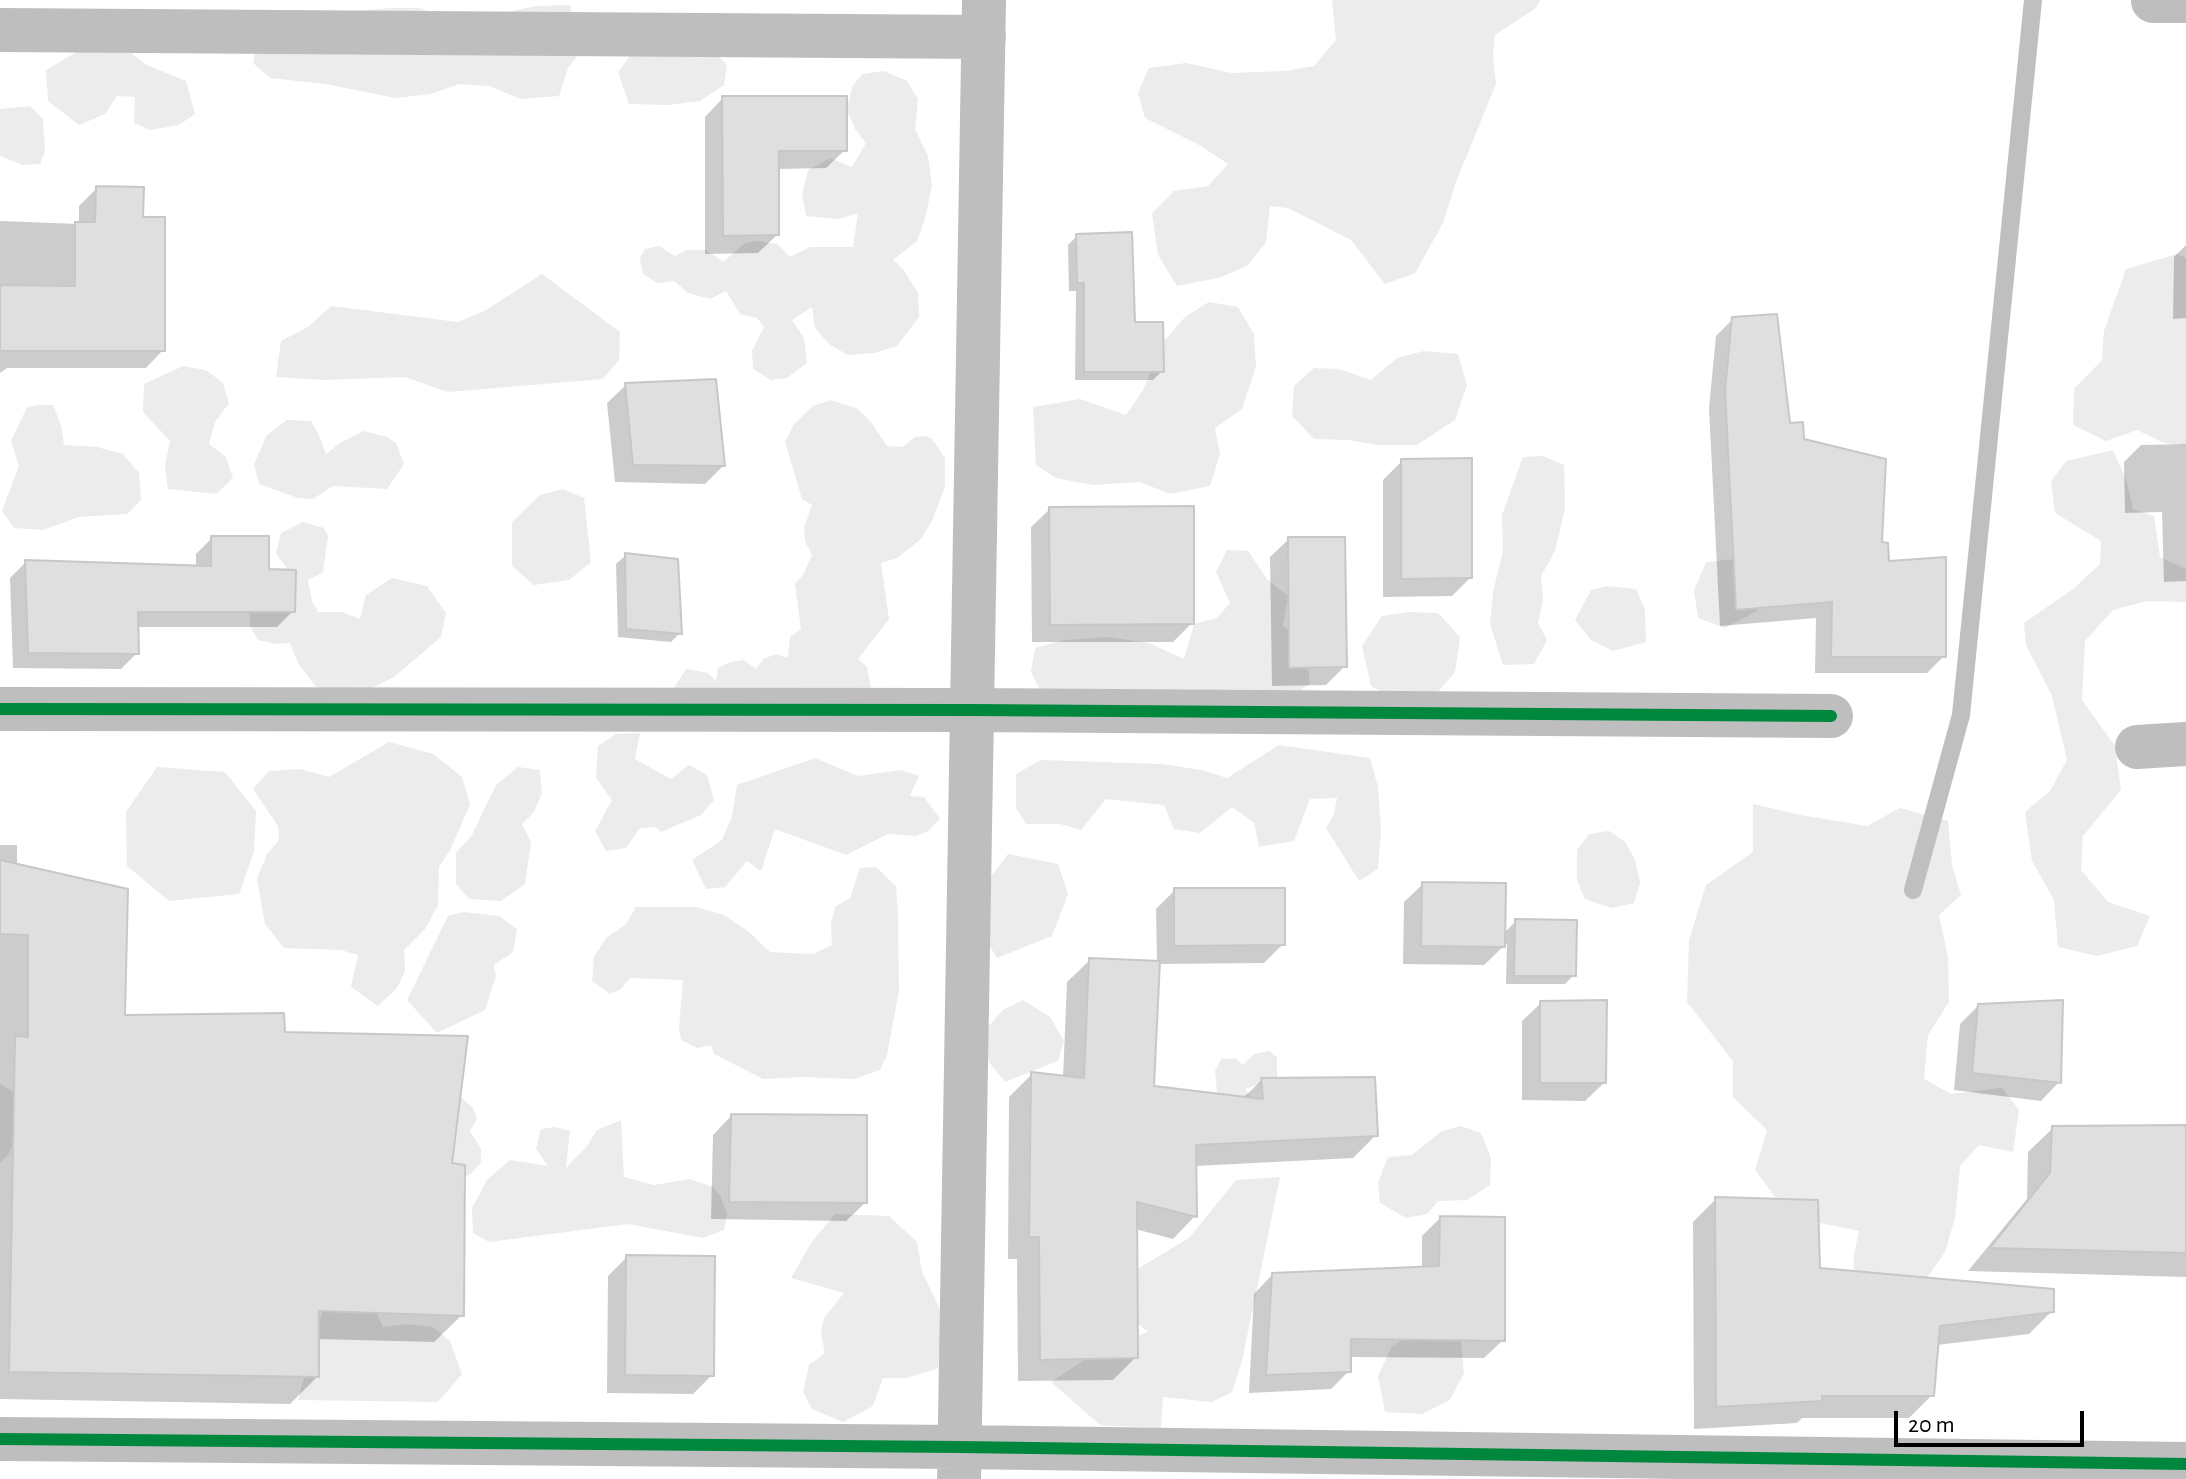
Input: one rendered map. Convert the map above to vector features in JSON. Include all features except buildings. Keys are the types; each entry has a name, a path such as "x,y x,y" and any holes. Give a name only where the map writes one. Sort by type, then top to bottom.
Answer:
{"street":[{"path":"2153,1 2186,1"},
{"path":"0,30 984,18 960,1463"},
{"path":"0,709 972,710 1831,716"},
{"path":"2137,747 2186,744"},
{"path":"0,1439 960,1463 2186,1464"}],"shaded area":[{"path":"1332,0 1540,0 1536,8 1495,35 1493,56 1496,84 1456,182 1443,223 1415,273 1385,284 1351,240 1288,208 1270,206 1266,242 1247,266 1218,278 1177,286 1158,255 1152,213 1174,191 1208,186 1228,164 1201,146 1145,118 1138,93 1149,68 1186,63 1232,73 1284,71 1314,66 1336,40"},
{"path":"570,5 581,51 568,68 559,96 521,99 489,86 459,84 431,94 395,98 326,84 270,78 253,63 262,20 391,8 420,8 444,18 475,19 536,6"},
{"path":"97,40 119,44 147,65 186,81 195,114 179,125 150,130 134,123 135,97 117,96 105,114 79,125 48,101 46,70"},
{"path":"637,47 714,52 727,65 724,85 700,101 669,105 629,104 618,72"},
{"path":"884,71 907,81 918,99 915,129 928,156 932,185 925,219 917,241 893,260 903,269 918,293 919,317 897,346 875,353 848,355 830,345 815,328 812,307 792,320 804,338 807,363 787,378 771,380 753,369 752,351 764,327 757,318 740,314 726,291 710,299 688,293 674,281 657,283 643,274 640,258 645,249 659,246 675,256 687,250 706,250 723,262 745,243 758,241 777,244 790,257 810,247 853,247 858,213 839,219 806,216 802,194 808,170 830,158 852,167 866,143 855,129 847,110 852,87 862,74"},
{"path":"30,106 43,119 45,152 40,164 23,165 0,156 0,109"},
{"path":"2177,254 2186,258 2186,445 2164,443 2137,430 2106,441 2073,425 2074,389 2102,360 2104,331 2126,269"},
{"path":"542,274 620,332 619,360 603,379 448,392 405,377 324,380 276,377 281,341 308,327 331,306 458,322 486,310"},
{"path":"1209,302 1238,307 1254,334 1256,367 1242,409 1215,428 1220,454 1210,486 1170,494 1140,482 1093,485 1056,478 1036,465 1033,407 1080,399 1126,415 1143,390 1164,341 1185,317"},
{"path":"1424,351 1458,354 1467,385 1455,420 1417,445 1314,439 1292,416 1294,386 1314,368 1339,369 1371,380 1397,358"},
{"path":"183,366 206,370 223,383 229,403 215,422 209,444 226,457 233,478 216,494 168,489 165,466 170,441 143,412 144,384"},
{"path":"831,400 858,409 887,446 903,447 915,437 926,436 932,439 945,458 945,487 932,521 921,539 897,558 881,563 889,619 858,659 867,667 871,687 868,701 775,698 759,687 749,701 674,699 675,686 686,669 708,673 716,681 718,668 730,662 744,660 756,669 763,659 776,654 788,658 790,637 801,629 795,584 812,555 805,541 804,528 812,505 802,499 785,442 794,424 813,406"},
{"path":"53,405 61,425 64,445 97,447 123,454 139,473 141,500 127,514 79,517 43,530 14,528 2,511 19,466 11,441 27,407"},
{"path":"287,420 311,421 326,454 364,431 387,437 396,443 404,464 387,489 333,486 313,499 298,498 259,484 254,464 267,435"},
{"path":"2113,450 2126,479 2133,509 2154,516 2160,557 2186,569 2186,602 2147,601 2113,610 2085,641 2082,700 2115,746 2121,790 2083,836 2081,870 2108,902 2150,916 2137,946 2097,956 2058,947 2054,900 2032,861 2025,812 2050,791 2067,760 2052,696 2026,645 2024,623 2073,589 2100,564 2101,541 2055,513 2051,481 2066,461"},
{"path":"1543,456 1564,465 1565,508 1555,551 1541,576 1543,601 1538,623 1547,640 1534,664 1503,665 1490,624 1493,592 1503,551 1502,515 1523,457"},
{"path":"563,489 584,498 591,562 569,580 534,585 512,566 512,522 540,495"},
{"path":"303,522 324,528 328,536 323,572 308,580 312,601 318,612 342,612 360,619 366,595 392,578 427,586 446,613 441,637 394,677 360,694 316,687 298,663 290,643 258,640 250,626 250,605 292,576 276,553 281,533"},
{"path":"1227,550 1248,551 1267,579 1288,596 1283,626 1305,638 1310,684 1258,717 1042,694 1031,672 1035,648 1065,640 1108,637 1149,643 1184,659 1194,624 1217,618 1230,603 1216,572"},
{"path":"1735,559 1759,586 1757,611 1725,628 1698,618 1694,590 1706,562"},
{"path":"1608,586 1636,589 1645,610 1646,642 1613,651 1591,640 1575,620 1591,590"},
{"path":"1409,612 1438,613 1460,637 1455,672 1430,701 1396,701 1371,686 1362,646 1382,616"},
{"path":"640,733 635,759 671,779 689,765 707,775 714,800 701,815 661,832 655,827 640,828 626,848 606,851 595,831 612,800 596,778 598,746 616,734"},
{"path":"389,742 433,754 462,777 470,805 439,867 438,905 425,929 404,950 405,971 397,988 378,1006 351,987 358,955 341,950 284,948 265,924 257,879 267,854 279,840 278,826 253,789 269,771 300,769 329,777"},
{"path":"1279,745 1370,758 1378,787 1381,831 1378,869 1359,881 1326,828 1334,814 1337,798 1310,799 1294,841 1259,847 1254,823 1232,807 1200,833 1174,829 1164,805 1106,799 1081,830 1060,824 1026,824 1016,808 1016,774 1041,760 1162,764 1227,778"},
{"path":"815,758 858,776 901,770 919,776 910,796 924,797 940,819 928,831 916,836 888,834 846,855 775,829 761,871 747,861 725,887 706,889 692,860 722,840 732,816 737,785"},
{"path":"157,767 225,772 256,811 254,852 239,894 169,901 127,866 126,812"},
{"path":"518,767 540,770 542,793 534,812 522,824 531,842 525,884 501,901 469,899 456,884 456,853 472,835 496,785"},
{"path":"1753,804 1867,826 1900,808 1948,821 1952,865 1961,895 1939,915 1948,957 1949,1002 1928,1035 1924,1079 1951,1094 2002,1088 2019,1110 2013,1152 1979,1145 1960,1166 1955,1218 1945,1252 1927,1278 1853,1287 1854,1254 1859,1231 1800,1219 1775,1197 1755,1170 1767,1130 1733,1097 1733,1061 1687,1002 1689,940 1706,885 1753,852"},
{"path":"1609,831 1625,842 1635,859 1640,883 1634,903 1611,908 1585,899 1577,881 1577,850 1589,834"},
{"path":"1008,854 1058,864 1068,894 1052,936 997,958 988,943 984,886"},
{"path":"876,867 896,886 898,914 899,991 887,1055 880,1070 854,1079 763,1079 714,1054 711,1045 697,1048 681,1040 683,980 630,978 621,989 610,994 592,981 594,957 606,938 626,924 636,907 696,907 724,915 749,932 770,952 813,954 832,945 831,923 835,907 850,898 860,868"},
{"path":"463,912 499,916 517,929 513,952 494,965 496,976 485,1010 437,1033 407,1000 448,916"},
{"path":"1023,1000 1050,1017 1064,1041 1058,1061 1005,1082 989,1062 986,1029 1003,1010"},
{"path":"1269,1051 1277,1057 1277,1078 1245,1089 1258,1109 1261,1130 1255,1144 1231,1136 1226,1102 1217,1091 1215,1071 1221,1059 1235,1058 1243,1065 1254,1054"},
{"path":"0,1084 19,1095 19,1132 8,1155 0,1163"},
{"path":"457,1094 473,1108 477,1119 470,1131 481,1149 481,1162 472,1173 456,1181 422,1103"},
{"path":"621,1120 624,1177 654,1185 690,1179 713,1187 720,1195 727,1214 724,1230 703,1238 628,1224 489,1242 473,1233 472,1208 487,1180 510,1160 548,1166 536,1149 541,1129 555,1127 570,1131 566,1168 597,1130"},
{"path":"1461,1126 1481,1133 1491,1158 1490,1185 1467,1200 1438,1201 1427,1214 1406,1218 1380,1203 1378,1183 1388,1157 1412,1155 1442,1131"},
{"path":"1280,1177 1242,1361 1232,1392 1212,1402 1163,1397 1161,1428 1100,1425 1051,1382 1096,1352 1148,1332 1125,1313 1109,1286 1189,1238 1236,1180"},
{"path":"835,1214 889,1216 917,1242 922,1272 939,1307 948,1345 937,1369 906,1378 883,1378 873,1406 843,1422 812,1409 803,1392 809,1365 825,1353 821,1333 824,1318 844,1293 791,1278 811,1243"},
{"path":"357,1266 383,1327 406,1324 433,1327 450,1341 462,1374 438,1402 298,1400 325,1301"},
{"path":"1421,1330 1460,1330 1464,1373 1450,1400 1422,1414 1385,1412 1378,1376 1392,1346"}],"waterway":[{"path":"1913,890 1961,715 2033,0"}],"cycle path":[{"path":"0,709 972,710 1831,716"},
{"path":"0,1439 960,1447 2186,1464"}]}
